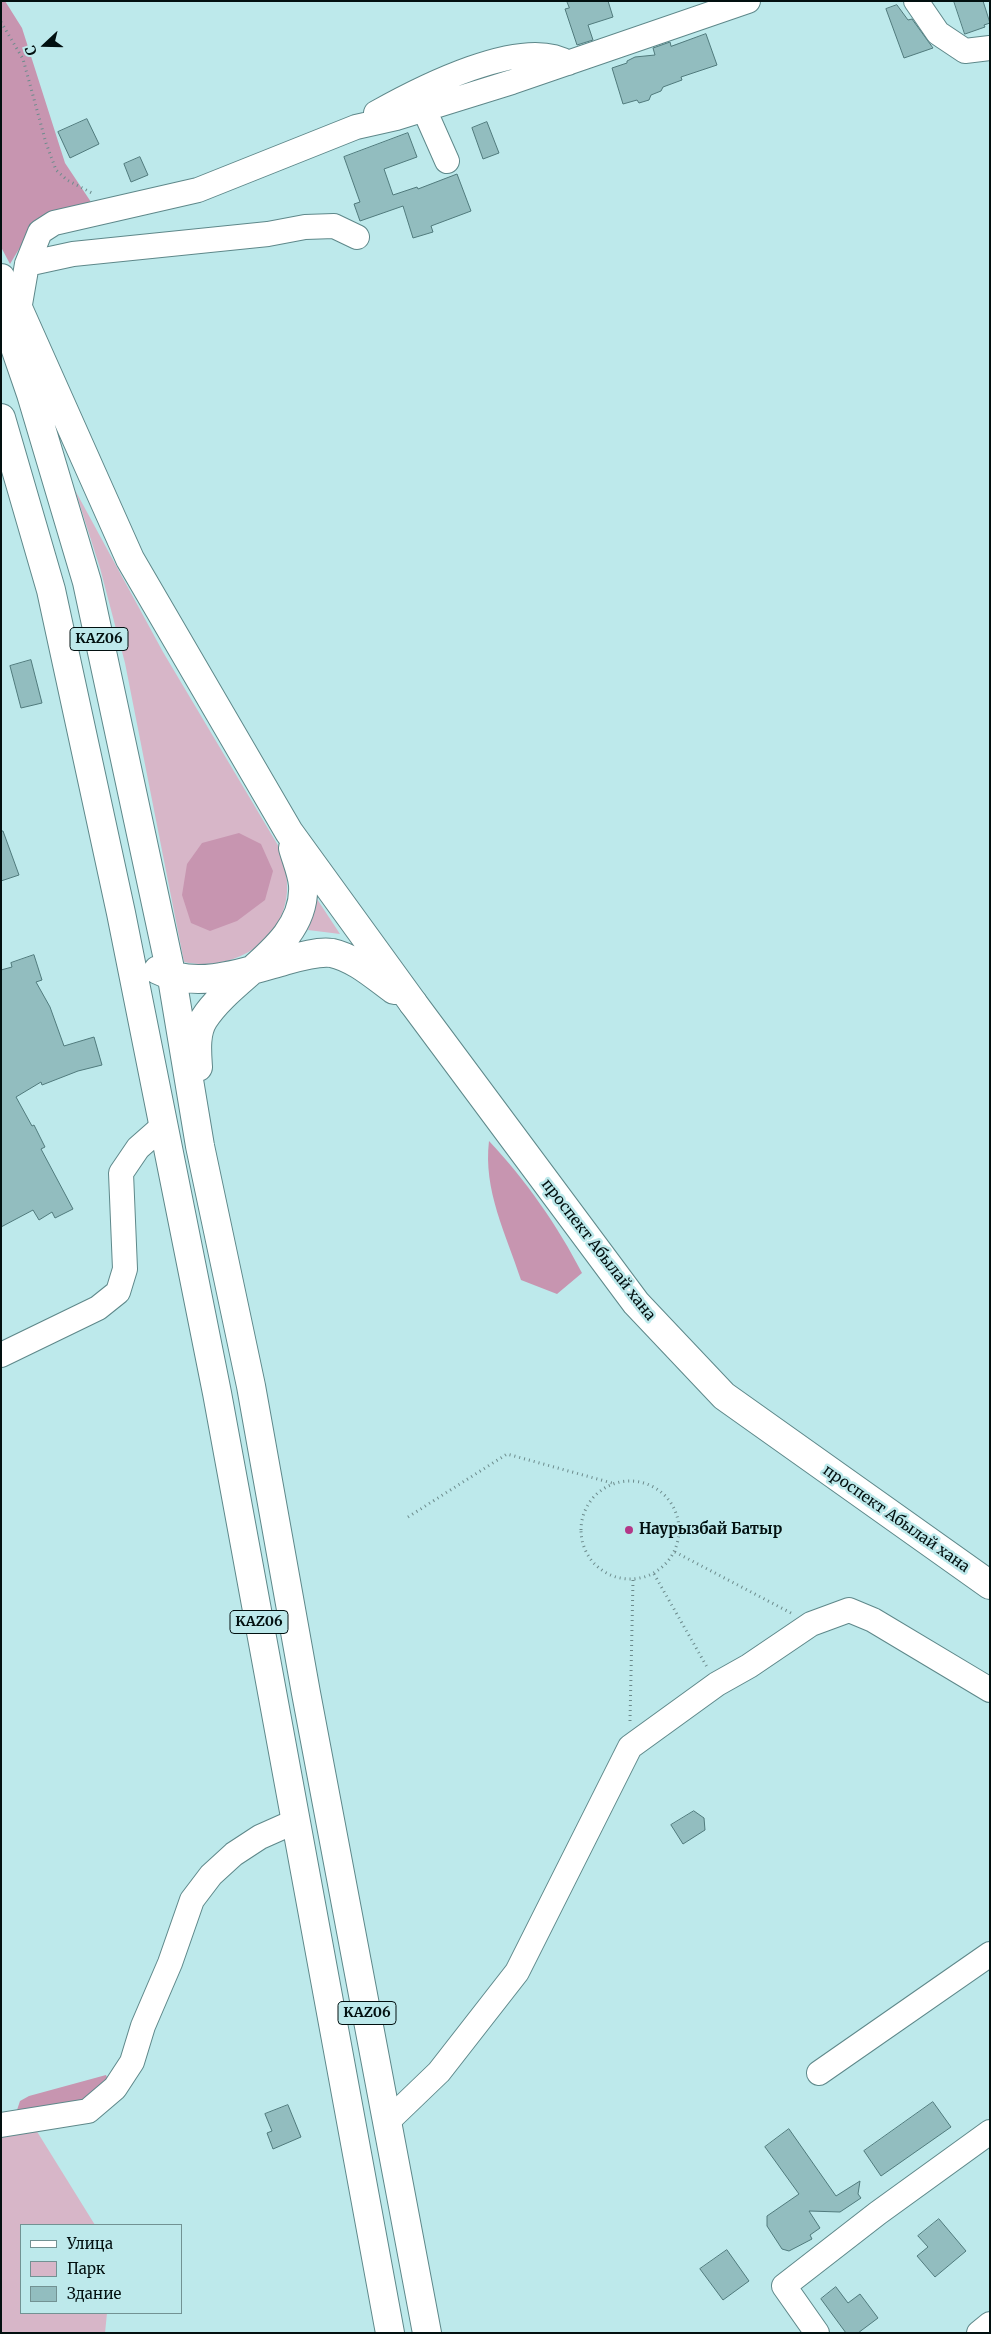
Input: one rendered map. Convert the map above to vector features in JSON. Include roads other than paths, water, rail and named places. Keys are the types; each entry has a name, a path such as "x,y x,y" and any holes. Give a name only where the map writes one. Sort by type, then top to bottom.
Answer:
{"main road":[{"path":"1,278 10,308 130,559 289,832 303,885 298,914 285,938 203,1020 196,1045 203,1130 200,1146"},
{"name":"KАZ06","path":"10,308 32,394 87,582 172,978 200,1146 251,1386 308,1703 427,2333"},
{"name":"KАZ06","path":"2,421 51,590 121,913 217,1392 390,2333"},
{"name":"проспект Абылай хана","path":"289,832 636,1304 724,1396 990,1584"},
{"path":"121,913 135,944 150,966 172,978 205,979 251,970 302,955 332,953 351,960 413,1003"}],"street":[{"path":"10,308 40,232 54,223 198,190 356,127 424,109 568,63 748,1"},
{"path":"916,1 938,33 965,51 990,48"},
{"path":"356,127 364,120 421,89 484,64 510,57 537,54 557,56 568,63"},
{"path":"424,109 446,161"},
{"path":"27,264 74,254 268,234 305,227 334,226 357,237"},
{"path":"1,1355 98,1308 118,1292 125,1269 121,1173 138,1148 163,1126"},
{"path":"388,2121 438,2072 517,1972 630,1747 716,1684 749,1666 811,1624 849,1610 873,1620 990,1690"},
{"path":"1,2125 88,2111 115,2088 132,2062 143,2026 170,1963 192,1900 212,1875 234,1854 260,1836 296,1821"},
{"path":"819,2073 990,1954"},
{"path":"817,2333 784,2286 878,2213 990,2132"},
{"path":"979,2333 990,2324"}],"place":[{"name":"Наурызбай Батыр","path":"629,1530"}]}
